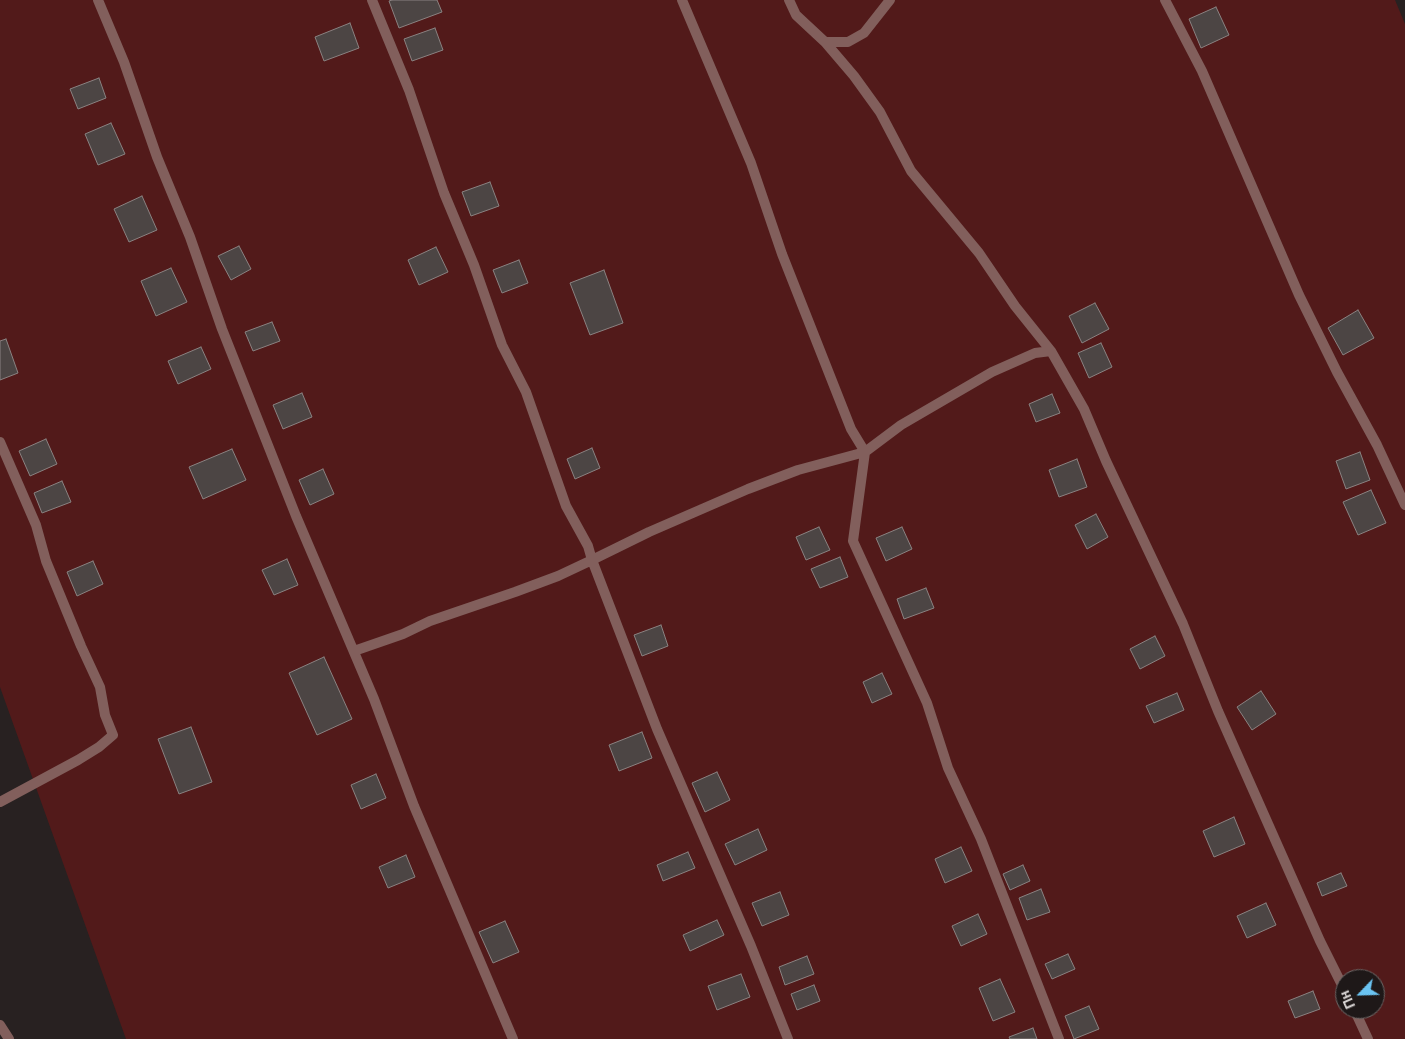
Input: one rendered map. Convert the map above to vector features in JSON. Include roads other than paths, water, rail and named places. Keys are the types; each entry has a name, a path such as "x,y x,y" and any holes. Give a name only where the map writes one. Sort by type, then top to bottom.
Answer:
{"street":[{"path":"98,0 124,62 157,157 190,237 222,329 296,516 374,699 414,806 513,1039"},
{"path":"372,0 409,90 444,193 474,265 502,345 526,392 566,506 588,546 657,729 751,946 788,1039"},
{"path":"682,0 751,163 782,254 851,429 865,452 854,541 926,702 948,768 981,839 1059,1039"},
{"path":"789,0 796,14 826,42 880,112 911,171 979,253 1016,306 1051,351 1084,409 1106,461 1183,624 1218,711 1335,971"},
{"path":"826,42 848,42 864,33 890,0"},
{"path":"1165,0 1202,71 1299,295 1405,505"},
{"path":"354,651 403,634 430,621 558,576 649,532 748,489 798,470 865,452 901,424 992,372 1035,353 1051,351"},
{"path":"0,442 36,526 46,561 100,687 105,716 113,735 99,747 78,760 0,802"},
{"path":"1359,1019 1368,1039"},
{"path":"0,1025 9,1039"}]}
